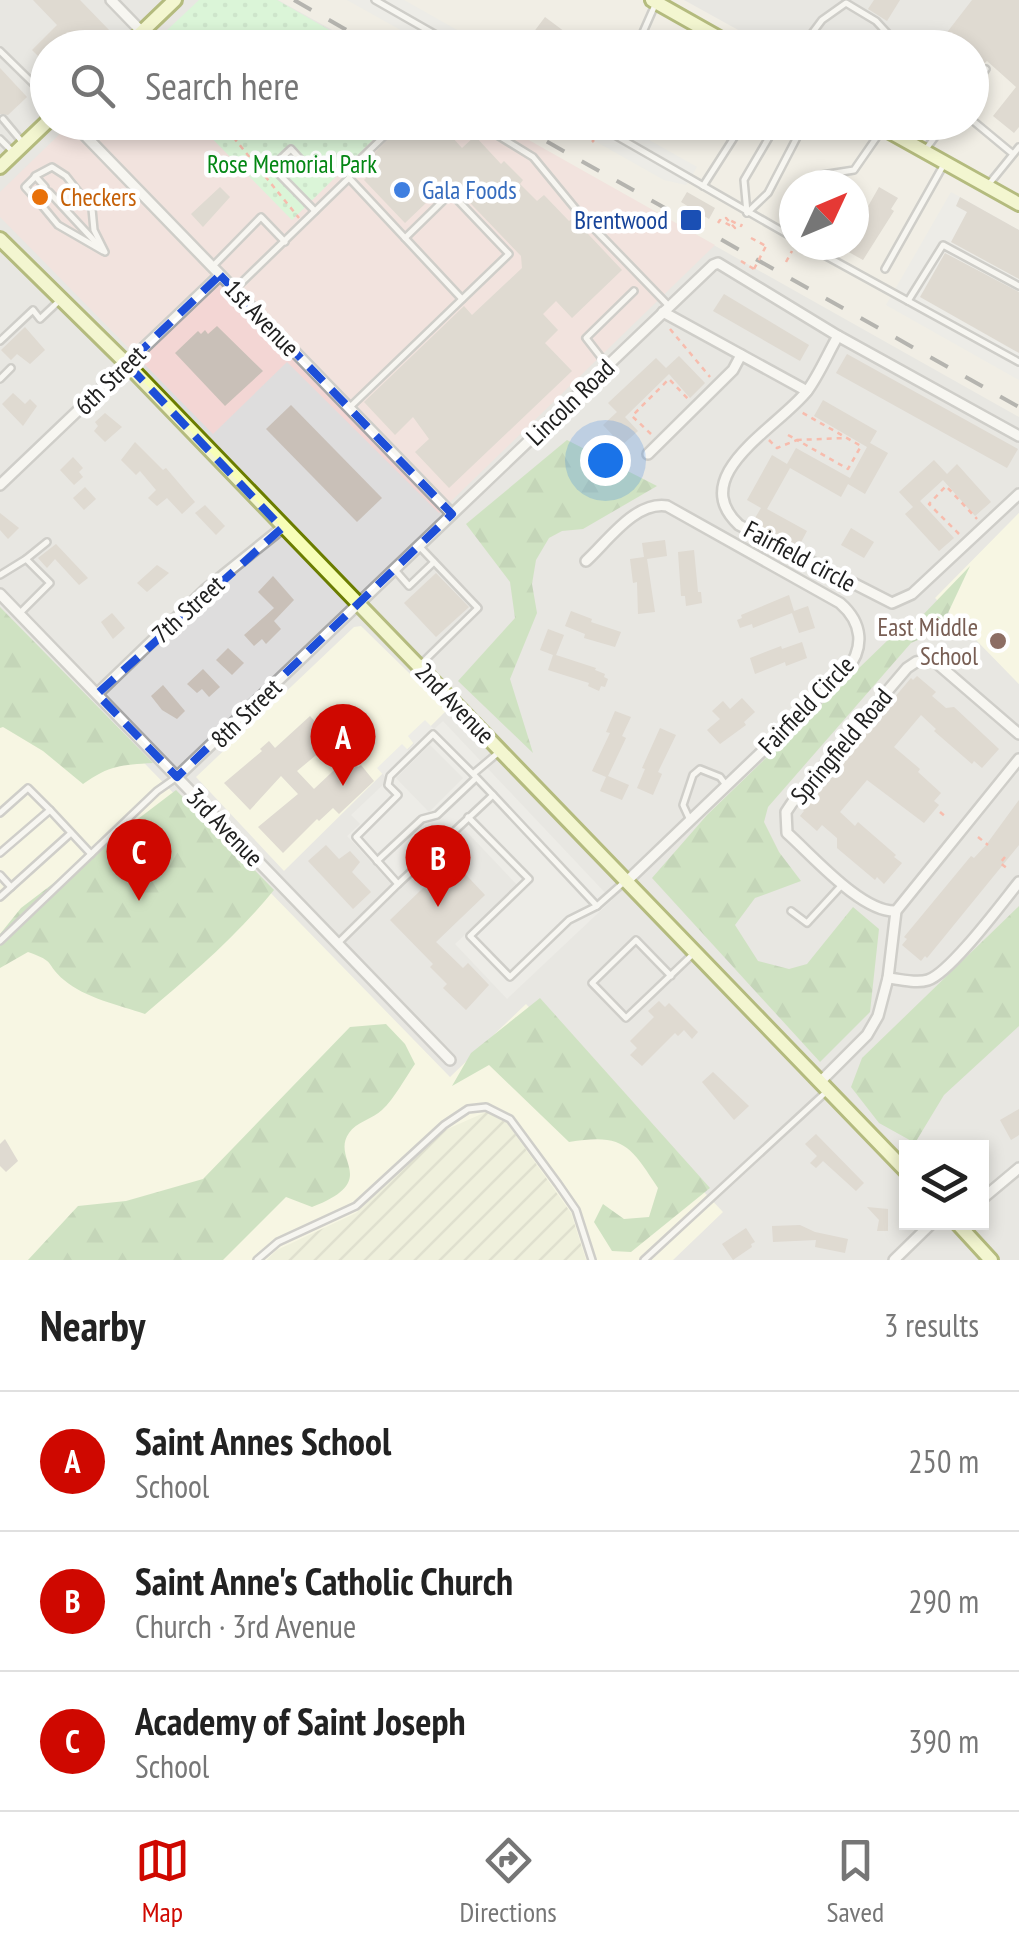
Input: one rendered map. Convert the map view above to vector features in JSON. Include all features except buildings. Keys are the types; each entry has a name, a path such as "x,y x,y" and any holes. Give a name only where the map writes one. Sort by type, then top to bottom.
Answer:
{"street":[{"path":"112,0 140,30"},
{"path":"144,30 175,0"},
{"path":"673,0 682,17"},
{"path":"654,1 705,30"},
{"path":"0,167 30,138"},
{"name":"1st Avenue","path":"90,140 452,514"},
{"path":"902,140 1019,204"},
{"name":"2nd Avenue","path":"0,239 127,364 899,1165"},
{"path":"807,391 666,309 718,263 838,336 1019,436"},
{"name":"6th Street","path":"0,485 127,364 216,270"},
{"name":"Lincoln Road","path":"358,604 666,309"},
{"name":"Fairfield circle","path":"838,336 807,391 727,471 722,494 727,512 738,525 886,602 898,602 912,594 1019,494"},
{"path":"648,454 733,370 740,354"},
{"name":"Fairfield Circle","path":"586,561 640,510 657,504 667,506 849,611 860,636 851,665 627,881"},
{"name":"7th Street","path":"98,694 205,590 282,528"},
{"name":"3rd Avenue","path":"0,594 450,1060"},
{"name":"8th Street","path":"177,777 358,604"},
{"name":"Springfield Road","path":"896,912 878,909 843,884 787,834 786,812 906,668 916,662 932,659 1019,734"},
{"path":"824,1086 874,1025 888,978 896,912 1019,760"},
{"path":"888,978 918,981 935,976 1019,882"},
{"path":"989,1193 1019,1168"},
{"path":"894,1260 925,1230"},
{"path":"963,1230 991,1260"}],"lane":[{"path":"375,0 428,30"},
{"path":"643,30 654,1"},
{"path":"814,30 846,3 884,30"},
{"path":"0,51 30,80"},
{"path":"3,118 19,148"},
{"path":"989,134 1013,154"},
{"path":"0,139 19,148"},
{"path":"234,290 348,178 351,168 380,140"},
{"path":"504,140 533,158 666,309"},
{"path":"623,140 779,230"},
{"path":"703,186 732,140"},
{"path":"747,212 744,180 767,140"},
{"path":"747,212 768,193 796,140"},
{"path":"854,170 870,140"},
{"path":"924,152 933,140"},
{"path":"987,186 1019,147"},
{"path":"310,170 291,150 272,167 315,211"},
{"path":"885,269 945,163"},
{"path":"52,167 66,176 92,209 94,230 105,252 58,225 25,187 35,176 52,167"},
{"path":"35,176 105,252"},
{"path":"348,178 462,300"},
{"path":"349,408 509,254 451,194 404,238"},
{"path":"216,270 261,217 285,242"},
{"path":"908,301 943,245 1019,286"},
{"path":"833,260 1019,362"},
{"path":"608,366 586,338 634,291"},
{"path":"0,341 33,310 40,318 61,299"},
{"path":"0,378 11,368"},
{"path":"0,575 47,542"},
{"path":"419,546 478,608 419,666"},
{"path":"19,614 50,583 26,559"},
{"path":"394,570 409,586 434,562"},
{"path":"398,884 356,837 398,795 388,785 390,776 434,734 597,906"},
{"path":"377,861 422,819 437,815 501,750"},
{"path":"690,819 683,804 693,775 700,770 720,777 726,785"},
{"name":"8th Street","path":"0,941 157,791 177,777"},
{"path":"0,813 28,788 90,854"},
{"path":"337,944 492,795"},
{"path":"0,853 50,810"},
{"path":"468,817 529,879 470,936 510,977 568,920 597,906 627,881"},
{"path":"0,897 71,833"},
{"path":"0,875 11,888"},
{"path":"792,911 806,924 843,884"},
{"path":"670,976 636,940 592,983 626,1018 670,976 695,952"},
{"path":"644,1260 824,1086"},
{"path":"257,1260 278,1242 356,1206 444,1124 468,1109 486,1108 510,1119 558,1184 576,1210 592,1260"}],"path":[{"path":"237,140 302,224"},
{"path":"718,224 720,220 735,228 726,218 742,224"},
{"path":"740,261 754,269 766,246 751,238"},
{"path":"670,329 718,386"},
{"path":"658,442 632,416 669,379 696,407"},
{"path":"788,435 848,469 861,446 792,406"},
{"path":"764,435 777,448 797,440 846,438"},
{"path":"962,537 929,504 946,486 978,520"},
{"path":"940,812 946,817"},
{"path":"978,837 988,846"},
{"path":"1005,857 1000,863 1008,868"}],"highlighted area":[{"path":"220,275 452,514 177,777 97,694 282,528 127,364"}],"shaded area":[{"path":"0,0 278,0 332,30 30,30 30,140 527,140 1019,417 1019,513 936,598 1019,684 1019,1260 0,1260"},
{"path":"347,0 404,0 457,30 401,30"},
{"path":"684,0 977,0 950,30 738,30"},
{"path":"54,140 214,140 292,220 373,140 529,140 715,245 439,513 287,362 213,434 0,217 0,192"},
{"path":"593,140 649,140 697,167 686,185 664,180"},
{"path":"951,192 1019,230 1019,380 886,305"},
{"name":"East Middle School","path":"1019,513 1019,684 935,598"},
{"path":"0,615 450,1077 526,1004 723,1212 673,1260 0,1260"},
{"path":"361,626 447,710 284,871 196,777 354,627"},
{"path":"425,720 434,729 443,721 612,900 507,999 455,944 517,885 464,829 398,891 347,836 360,824 351,815 388,780 377,768 402,744 408,750 414,744 408,736","holes":["430,745 463,778 429,812 396,778"]},
{"path":"486,1112 507,1123 571,1213 586,1260 267,1260 277,1250 356,1213 443,1131"}],"green space":[{"path":"199,0 277,0 329,30 167,30"},
{"name":"Rose Memorial Park","path":"214,140 373,140 292,220"},
{"path":"567,440 657,486 583,529 562,531 549,538 536,560 532,584 537,613 510,679 533,753 458,681 515,618 510,582 466,524"},
{"path":"970,566 940,630 911,643 768,807 764,822 779,852 801,881 755,898 735,925 758,961 789,969 807,964 853,907 879,929 870,1012 820,1062 652,878 707,815 889,639 919,619"},
{"path":"0,607 153,763 116,767 83,784 43,751 0,728"},
{"path":"176,790 274,890 229,940 145,1014 82,992 58,975 47,961 28,952 0,968 0,934 21,908"},
{"path":"1019,906 1019,1026 944,1095 917,1140 879,1123 851,1087 862,1058"},
{"path":"540,998 710,1188 631,1252 612,1251 594,1222 603,1204 624,1219 649,1217 658,1188 632,1152 602,1139 569,1142 489,1065 452,1086 471,1053"},
{"path":"386,1024 405,1044 415,1064 387,1105 349,1133 345,1152 349,1179 333,1197 312,1207 286,1197 223,1260 28,1260 78,1206 126,1201 203,1179 350,1027"}],"railway":[{"path":"294,0 346,30"},
{"path":"544,140 1019,407"}],"place":[{"name":"Gala Foods","path":"402,190"},
{"name":"Checkers","path":"40,197"},
{"name":"Brentwood","path":"691,220"},
{"name":"East Middle School","path":"998,641"},
{"name":"Saint Annes School","path":"343,786"},
{"name":"Academy of Saint Joseph","path":"139,901"},
{"name":"Saint Anne's Catholic Church","path":"438,907"}]}
